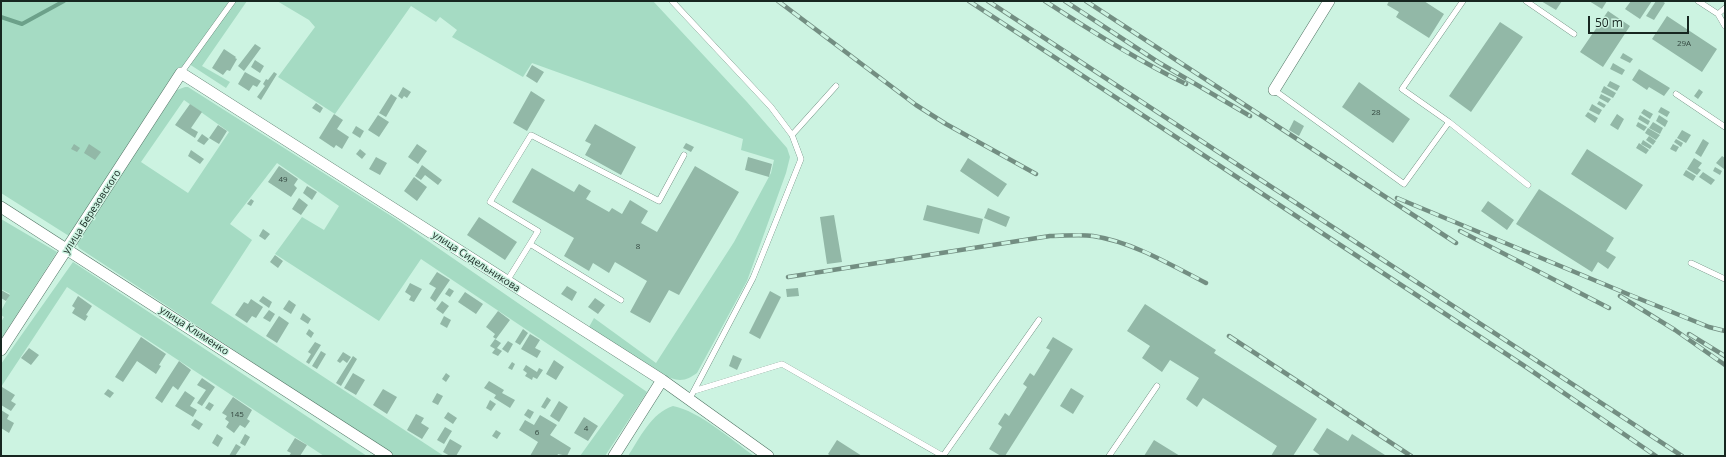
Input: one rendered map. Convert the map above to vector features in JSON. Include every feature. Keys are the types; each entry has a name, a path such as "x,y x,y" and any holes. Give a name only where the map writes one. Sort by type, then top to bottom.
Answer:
{"street":[{"path":"1274,90 1329,1"},
{"name":"улица Березовского","path":"1,350 181,73"},
{"name":"улица Сидельникова","path":"181,73 662,380 691,395 768,456"},
{"name":"улица Клименко","path":"1,207 387,456"},
{"path":"614,456 662,380"}],"lane":[{"path":"181,73 233,1"},
{"path":"672,1 771,107 792,135 801,159 753,278 691,395"},
{"path":"1463,1 1402,89 1449,122 1528,184"},
{"path":"1526,1 1574,34"},
{"path":"1698,1 1718,14 1725,26"},
{"path":"1718,14 1725,8"},
{"path":"792,135 836,86"},
{"path":"1274,90 1404,184 1449,122"},
{"path":"1676,94 1725,127"},
{"path":"507,282 538,231 490,202 531,135 659,201 684,155"},
{"path":"530,244 621,300"},
{"path":"1691,263 1725,279"},
{"path":"691,395 782,364 943,456 1039,320"},
{"path":"1109,456 1156,386"}],"green space":[{"path":"1,1 247,1 202,66 230,82 226,88 186,62 69,236 1,193"},
{"path":"277,1 653,1 747,102 787,148 790,157 786,173 747,281 697,373 691,377 680,380 671,378 648,366 589,327 594,318 656,363 734,242 771,173 774,160 741,150 743,139 532,63 523,77 452,37 457,30 440,17 436,22 411,6 335,114 278,77 315,27 309,20"},
{"path":"188,87 396,219 647,392 605,456 580,456 624,395 421,259 379,321 275,254 302,217 324,230 339,206 277,163 230,224 252,240 211,303 444,456 395,456 79,248 77,244 78,239 177,90","holes":["184,100 229,132 188,193 141,162"]},
{"path":"1,219 57,252 1,339 1,322 4,317 1,315 1,311 10,294 1,289"},
{"path":"73,262 367,456 324,456 67,287 1,387 1,364"},
{"path":"673,406 683,409 704,420 726,434 754,456 628,456 652,420 665,409"}],"building":[{"path":"1389,1 1424,1 1444,14 1429,38 1396,17 1399,12 1387,5"},
{"path":"1541,1 1562,1 1556,10"},
{"path":"1589,1 1607,1 1602,9"},
{"path":"1631,1 1652,1 1640,19 1625,9"},
{"path":"1656,1 1662,1 1665,3 1654,20 1646,16"},
{"path":"1608,11 1630,26 1603,67 1580,52"},
{"path":"1667,16 1717,49 1702,72 1652,39"},
{"path":"1500,22 1523,37 1471,112 1449,96"},
{"path":"255,44 261,48 244,71 238,66"},
{"path":"224,49 237,59 230,71 227,70 223,75 212,68"},
{"path":"1623,53 1633,59 1630,63 1620,58"},
{"path":"255,60 264,66 260,73 251,67"},
{"path":"1613,63 1625,70 1622,75 1610,69"},
{"path":"532,65 544,72 537,83 526,76"},
{"path":"1639,69 1670,88 1664,96 1649,87 1647,90 1632,80"},
{"path":"245,72 261,81 257,87 253,85 249,91 238,84"},
{"path":"274,72 277,74 261,100 257,97 265,86 263,84"},
{"path":"1610,81 1620,86 1617,91 1607,86"},
{"path":"1359,82 1410,119 1393,143 1342,107"},
{"path":"1604,86 1616,93 1613,98 1601,92"},
{"path":"403,87 411,92 407,98 404,96 402,99 398,96"},
{"path":"1699,89 1703,92 1698,99 1694,96"},
{"path":"531,91 545,100 527,131 513,123"},
{"path":"391,94 397,98 386,117 379,113"},
{"path":"1601,94 1611,99 1608,103 1599,98"},
{"path":"1599,101 1606,105 1604,108 1597,104"},
{"path":"316,103 323,108 320,113 312,108"},
{"path":"190,104 202,112 191,128 198,132 195,138 175,125"},
{"path":"1592,104 1602,110 1599,115 1589,110"},
{"path":"1661,107 1670,112 1667,117 1658,112"},
{"path":"1644,109 1653,114 1650,119 1641,113"},
{"path":"1588,112 1598,118 1595,123 1585,116"},
{"path":"334,114 343,120 337,129 349,137 342,149 336,145 334,148 319,138"},
{"path":"1617,114 1624,119 1618,130 1610,125"},
{"path":"378,115 389,122 379,137 368,130"},
{"path":"1640,115 1650,121 1648,125 1638,119"},
{"path":"1659,115 1668,121 1665,127 1656,121"},
{"path":"1294,120 1304,126 1299,136 1289,130"},
{"path":"1638,122 1647,127 1644,131 1636,126"},
{"path":"1653,122 1663,128 1660,134 1649,128"},
{"path":"595,124 636,147 621,175 585,155 591,144 585,141"},
{"path":"218,125 227,131 219,144 209,138"},
{"path":"356,126 364,131 360,138 352,133"},
{"path":"1648,128 1660,135 1656,140 1645,133"},
{"path":"1682,130 1691,135 1686,143 1677,138"},
{"path":"202,134 209,139 204,145 197,141"},
{"path":"1649,136 1656,141 1653,145 1646,140"},
{"path":"1676,139 1683,143 1681,147 1674,142"},
{"path":"1703,139 1709,143 1701,157 1695,153"},
{"path":"1643,140 1652,146 1650,149 1641,144"},
{"path":"686,143 694,147 691,152 683,148"},
{"path":"1639,143 1649,150 1646,154 1636,148"},
{"path":"74,144 80,148 77,152 71,149"},
{"path":"89,144 101,152 95,160 84,153"},
{"path":"417,144 427,151 418,164 408,157"},
{"path":"1673,144 1679,147 1676,152 1670,149"},
{"path":"360,149 366,154 362,159 356,154"},
{"path":"1587,149 1643,185 1626,210 1571,174"},
{"path":"191,150 204,159 200,164 188,156"},
{"path":"1722,156 1725,158 1724,169 1716,163"},
{"path":"376,157 387,163 380,175 369,169"},
{"path":"748,157 772,164 769,177 745,170"},
{"path":"968,158 1007,184 998,197 960,171"},
{"path":"1694,158 1702,163 1698,168 1701,170 1697,175 1687,169"},
{"path":"422,165 442,180 438,185 425,175 421,180 415,176"},
{"path":"279,166 298,179 294,185 297,188 291,197 268,182"},
{"path":"695,166 739,192 679,295 669,290 650,323 630,312 647,281 615,262 609,273 593,263 589,271 564,256 574,238 512,202 532,168 574,192 579,184 591,191 586,199 609,212 612,208 622,214 630,200 648,211 641,223 657,232"},
{"path":"1715,167 1722,171 1720,175 1713,171"},
{"path":"1686,170 1696,176 1693,181 1683,175"},
{"path":"1703,172 1715,180 1711,185 1699,177"},
{"path":"414,177 427,187 417,201 404,191"},
{"path":"307,186 317,192 312,200 303,193"},
{"path":"1539,189 1614,238 1606,251 1616,257 1608,269 1598,262 1592,272 1516,224"},
{"path":"299,198 308,205 301,215 292,209"},
{"path":"251,199 254,201 251,206 247,204"},
{"path":"1488,201 1514,220 1507,230 1481,211"},
{"path":"927,205 983,219 979,234 923,220"},
{"path":"988,208 1010,217 1006,227 984,218"},
{"path":"834,215 842,262 827,264 820,217"},
{"path":"479,217 517,242 505,260 467,235"},
{"path":"263,229 270,234 265,240 259,236"},
{"path":"275,255 283,261 278,268 270,262"},
{"path":"437,272 450,280 435,302 430,298 436,288 429,284"},
{"path":"410,283 422,289 414,302 409,300 411,296 405,292"},
{"path":"567,286 577,292 572,301 561,294"},
{"path":"449,288 454,291 450,297 445,294"},
{"path":"798,288 799,296 787,297 786,289"},
{"path":"1,290 10,295 6,301 1,298"},
{"path":"770,291 781,297 760,339 749,333"},
{"path":"465,292 483,304 476,314 458,302"},
{"path":"78,296 92,306 86,315 88,316 85,321 72,313 75,308 72,306"},
{"path":"263,296 272,302 269,308 259,301"},
{"path":"595,298 605,305 598,314 588,307"},
{"path":"251,299 263,307 256,318 252,316 247,323 235,315 244,302 248,304"},
{"path":"289,300 296,305 291,314 283,309"},
{"path":"442,301 449,306 443,314 436,309"},
{"path":"1145,304 1216,350 1214,353 1317,419 1293,456 1271,456 1277,446 1203,398 1197,407 1186,399 1199,378 1170,360 1162,372 1142,358 1150,346 1127,331"},
{"path":"269,310 275,314 270,322 263,318"},
{"path":"498,311 510,320 496,339 493,337 495,334 486,327"},
{"path":"303,313 311,319 308,324 300,319"},
{"path":"279,316 289,323 277,343 266,336"},
{"path":"444,316 451,320 447,328 440,324"},
{"path":"309,329 314,333 311,338 306,334"},
{"path":"523,329 528,333 520,345 515,342"},
{"path":"530,334 540,340 535,348 541,351 537,358 521,349"},
{"path":"141,337 166,354 159,365 161,366 156,374 137,361 123,382 115,377"},
{"path":"1053,337 1073,349 1005,456 1001,456 989,449 1002,427 998,424 1005,413 1009,416 1027,387 1023,384 1030,373 1034,376 1050,350 1046,348"},
{"path":"495,339 501,343 497,348 502,351 498,356 492,353 495,349 490,346"},
{"path":"508,341 513,344 508,353 502,349"},
{"path":"315,342 321,345 309,364 306,362 311,354 308,352"},
{"path":"29,348 39,355 31,365 21,358"},
{"path":"321,351 326,354 317,369 312,366"},
{"path":"343,352 351,357 347,363 343,360 340,363 337,361"},
{"path":"733,355 742,359 737,370 729,366"},
{"path":"353,356 357,359 341,386 336,383"},
{"path":"554,360 564,367 556,380 546,374"},
{"path":"179,361 191,370 178,390 173,386 162,403 155,398"},
{"path":"512,362 515,364 512,370 508,368"},
{"path":"526,365 537,372 539,368 543,370 537,379 533,377 532,380 525,376 527,373 523,370"},
{"path":"353,373 365,380 356,395 344,388"},
{"path":"446,373 450,376 446,382 442,379"},
{"path":"202,378 215,387 202,406 197,403 206,390 197,385"},
{"path":"489,381 504,390 502,393 515,400 510,408 494,398 496,395 484,388"},
{"path":"2,387 15,395 11,401 16,404 11,411 1,405"},
{"path":"1071,388 1084,396 1073,414 1060,406"},
{"path":"108,389 114,393 110,398 104,394"},
{"path":"383,389 397,397 387,414 373,405"},
{"path":"185,391 195,398 190,406 197,410 193,417 175,406"},
{"path":"437,393 443,396 438,405 432,402"},
{"path":"233,397 252,410 247,419 250,421 245,428 240,425 234,433 226,427 229,422 225,419 227,416 222,413"},
{"path":"547,397 551,400 545,409 541,407"},
{"path":"490,400 496,404 491,411 486,408"},
{"path":"559,401 568,407 559,422 550,416"},
{"path":"209,402 214,405 210,411 205,408"},
{"path":"528,409 534,412 530,419 524,415"},
{"path":"1,410 9,415 7,419 14,423 9,433 1,428"},
{"path":"448,412 457,418 453,424 444,418"},
{"path":"416,414 424,418 421,423 429,428 422,439 407,430"},
{"path":"540,415 557,425 550,435 571,448 567,456 558,454 557,456 530,456 538,442 519,430 525,420 534,425"},
{"path":"584,417 598,426 588,441 574,433"},
{"path":"195,419 203,424 199,430 191,425"},
{"path":"445,427 452,431 444,444 437,440"},
{"path":"1327,428 1348,441 1352,434 1385,455 1321,456 1313,450"},
{"path":"496,430 501,433 497,439 492,436"},
{"path":"217,434 223,438 218,447 212,443"},
{"path":"245,434 250,437 245,446 240,443"},
{"path":"295,438 307,445 300,456 289,456 291,453 287,451"},
{"path":"450,439 462,446 456,456 450,456 443,452"},
{"path":"837,440 862,456 831,456 828,454"},
{"path":"1154,440 1180,456 1144,456"},
{"path":"236,444 241,447 235,456 229,456"}],"waterway":[{"path":"1,17 22,24 64,1"}],"railway":[{"path":"778,1 916,105 946,124 1036,174"},
{"path":"969,1 1523,365 1656,456"},
{"path":"988,1 1682,456"},
{"path":"1045,1 1114,45 1186,84"},
{"path":"1065,1 1158,62 1250,116"},
{"path":"1086,1 1456,243"},
{"path":"1397,198 1630,295 1709,327 1725,331"},
{"path":"1460,231 1609,308"},
{"path":"788,277 1050,236 1083,235 1123,243 1151,255 1206,283"},
{"path":"1620,296 1675,330 1725,365"},
{"path":"1689,334 1725,356"},
{"path":"1229,336 1411,456"}]}
